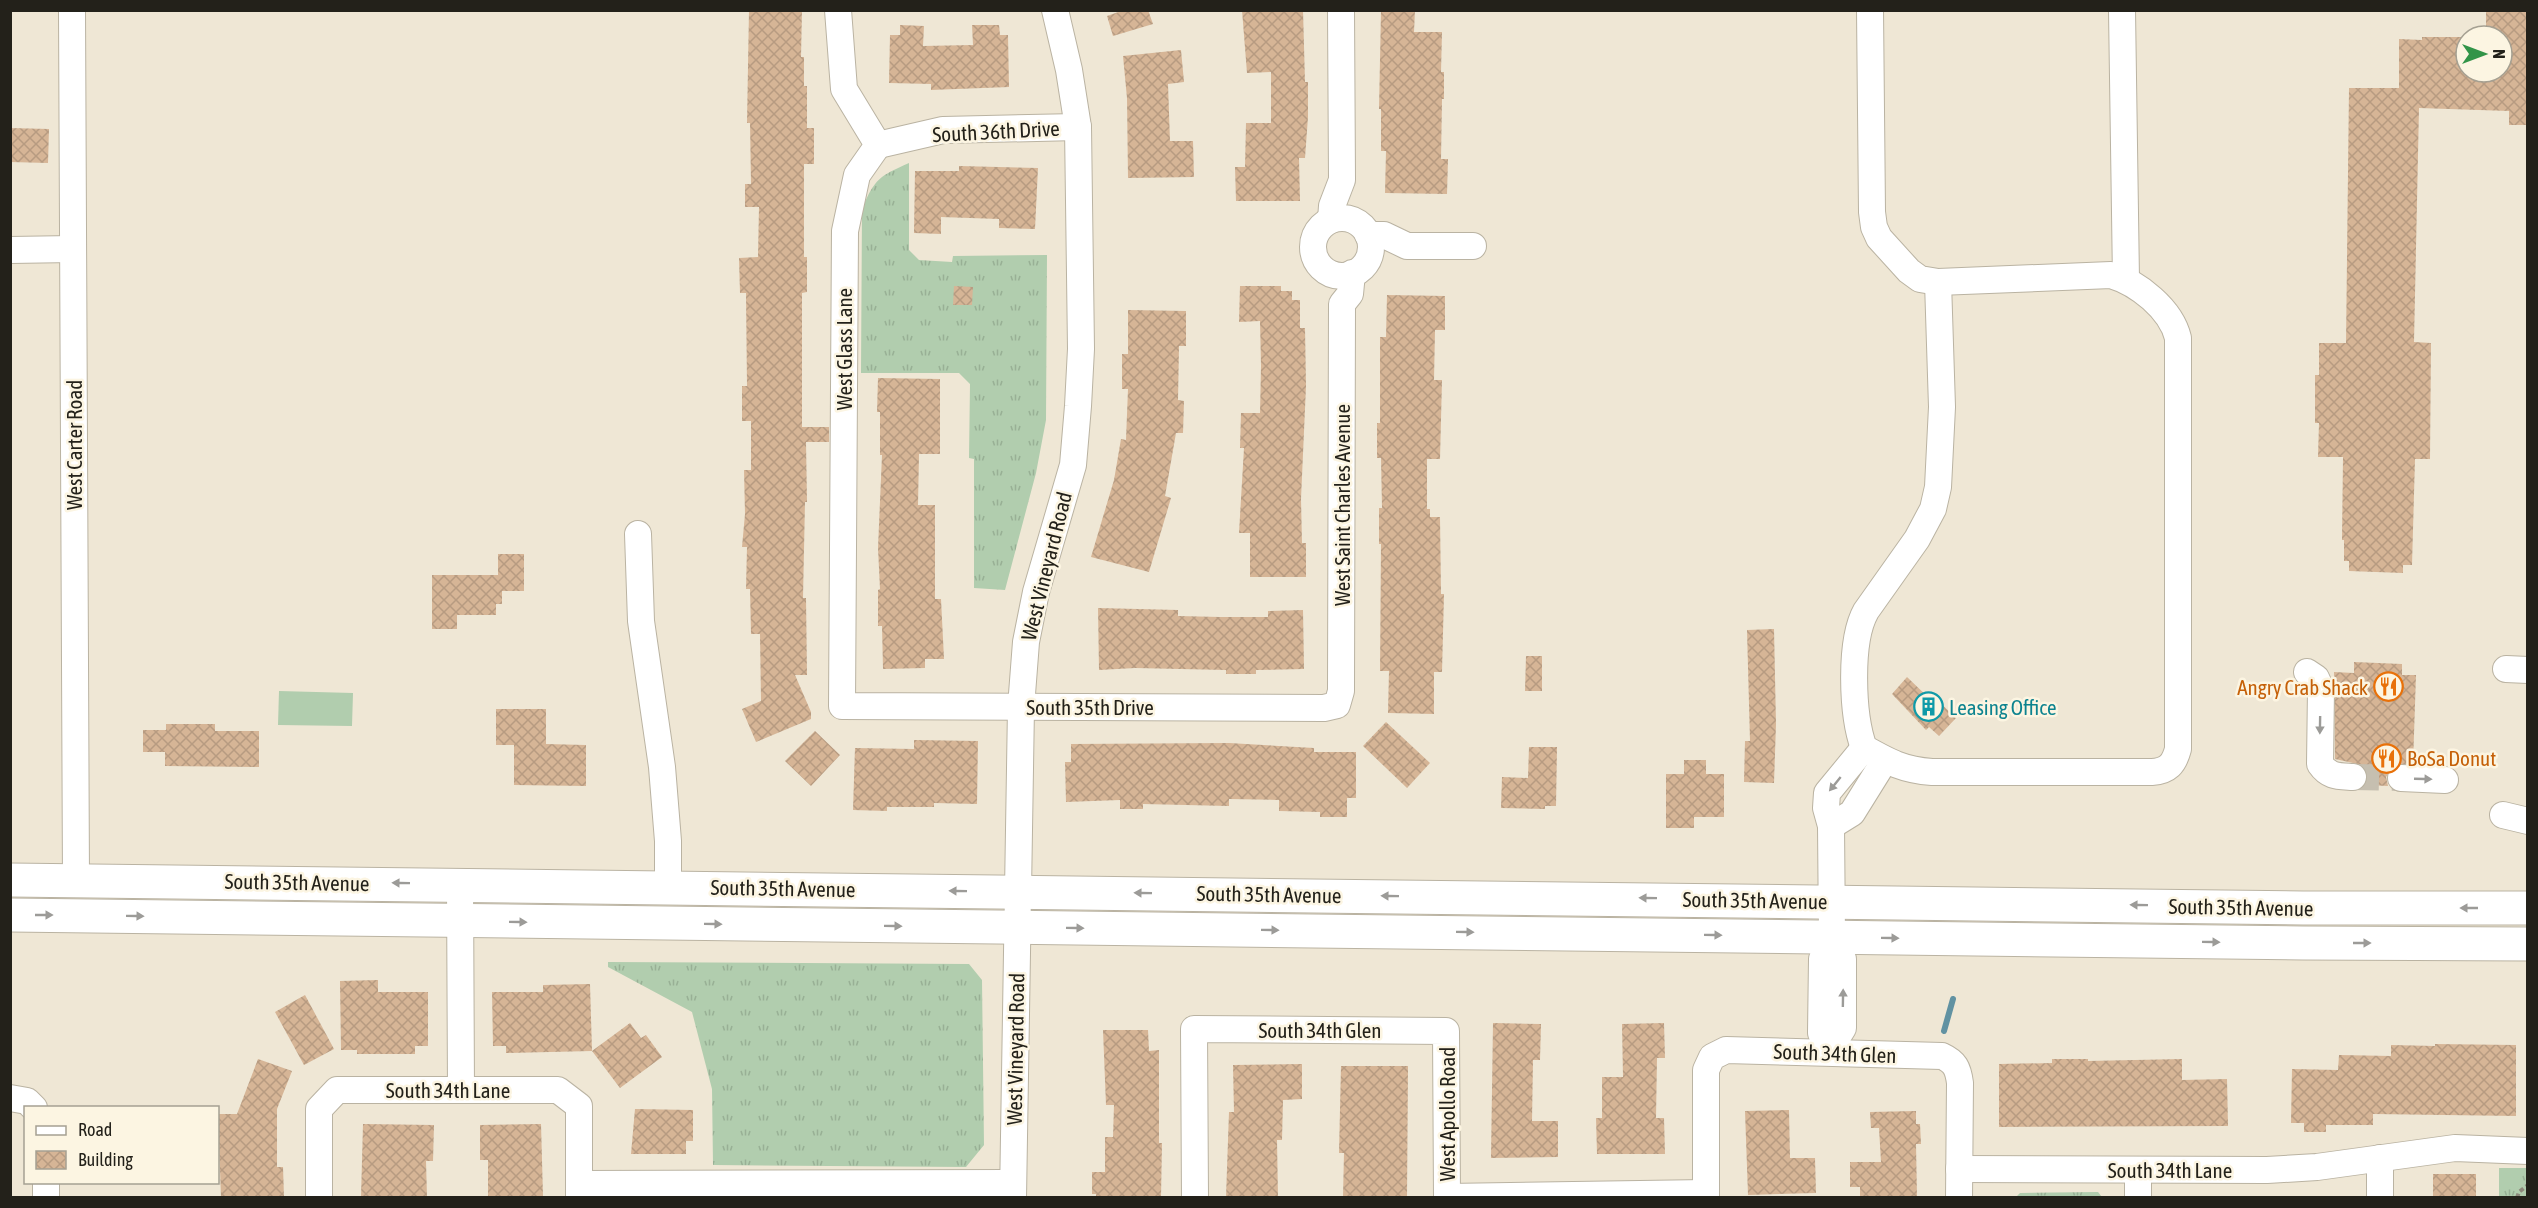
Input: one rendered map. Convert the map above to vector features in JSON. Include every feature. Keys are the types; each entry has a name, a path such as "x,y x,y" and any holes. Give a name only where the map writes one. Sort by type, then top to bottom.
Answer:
{"main road":[{"name":"South 35th Avenue","path":"10,879 1832,900 2302,908 2528,908"},
{"name":"South 35th Avenue","path":"10,915 2303,944 2528,944"}],"street":[{"name":"West Carter Road","path":"72,10 76,880"},
{"path":"838,10 844,88 878,145"},
{"name":"West Vineyard Road","path":"1013,1190 1021,706 1026,642 1036,592 1073,465 1081,349 1078,127 1054,10"},
{"path":"1331,220 1332,206 1342,180 1341,10"},
{"path":"1870,10 1874,227 1879,238 1909,271 1920,279 1938,282 2111,275 2126,280 2169,316 2175,327 2178,338 2178,749 2171,765 2163,771 1932,772 1911,770 1896,766 1874,754 1858,733 1856,638 1859,623 1917,539 1933,509 1938,487 1942,407 1938,282"},
{"path":"2122,10 2126,280"},
{"name":"South 36th Drive","path":"878,145 943,130 1078,127"},
{"name":"West Glass Lane","path":"842,706 845,231 857,176 878,145"},
{"path":"1342,180 1351,201 1355,253"},
{"path":"1355,253 1340,218 1322,225 1313,242 1317,261 1355,253 1384,235 1407,246 1473,246"},
{"path":"10,250 73,249"},
{"name":"West Saint Charles Avenue","path":"1337,705 1341,691 1342,304 1350,294 1355,253"},
{"path":"638,534 641,621 662,767 668,841 668,887"},
{"path":"2307,672 2316,678 2321,689 2320,764 2326,772 2334,776 2353,777"},
{"name":"South 35th Drive","path":"842,706 1324,708 1337,705"},
{"path":"1828,1052 1843,1028 1844,959 1832,937 1831,826 1826,808 1827,794 1874,754"},
{"path":"2401,778 2445,780"},
{"path":"2503,815 2528,820"},
{"path":"460,884 461,1090"},
{"name":"South 34th Glen","path":"1195,1197 1194,1029 1446,1031"},
{"name":"West Apollo Road","path":"1446,1031 1447,1197"},
{"name":"South 34th Glen","path":"1706,1195 1706,1070 1712,1057 1726,1050 1942,1056 1956,1065 1960,1083 1959,1169"},
{"name":"South 34th Lane","path":"319,1197 319,1109 337,1090 558,1090 579,1106 579,1191"},
{"path":"2380,1197 2380,1158 2455,1148 2528,1151"},
{"name":"South 34th Lane","path":"1959,1169 2267,1170 2317,1167 2380,1158"},
{"path":"1959,1169 1959,1197"},
{"path":"2138,1171 2138,1197"},
{"path":"579,1191 1013,1190"},
{"path":"1447,1197 1706,1195"}],"path":[{"path":"2517,1197 2519,1192 2528,1185"}],"green space":[{"path":"909,163 909,250 919,260 952,262 953,256 1047,255 1046,420 1036,473 1005,590 974,588 974,459 969,458 970,384 959,373 861,373 862,209 879,179"},
{"path":"279,691 353,693 352,726 278,725"},
{"path":"608,962 969,964 982,980 984,1145 966,1167 713,1165 712,1089 692,1012 608,967"},
{"path":"2499,1168 2527,1168 2527,1197 2499,1197"},
{"path":"2098,1192 2102,1197 2016,1197 2020,1193"}],"building":[{"path":"749,10 802,10 801,57 804,57 804,86 807,86 807,128 814,128 814,164 804,164 804,257 807,257 807,292 802,293 802,427 829,427 829,442 806,442 807,502 805,502 803,598 806,598 807,675 795,675 811,712 811,719 756,742 742,709 761,701 760,634 751,634 750,589 746,589 747,547 742,547 745,514 744,470 751,470 751,421 742,421 742,386 747,386 746,293 740,293 739,258 758,257 759,207 745,207 745,184 751,184 750,123 747,123"},
{"path":"1124,10 1148,10 1153,24 1113,36 1107,16"},
{"path":"1242,10 1303,10 1308,117 1305,158 1299,158 1300,201 1236,201 1235,167 1245,167 1246,123 1271,123 1271,72 1247,73"},
{"path":"1381,10 1415,10 1414,32 1442,32 1441,72 1444,72 1444,99 1442,99 1441,159 1448,159 1447,194 1385,193 1386,151 1381,151 1381,109 1379,109"},
{"path":"2486,10 2528,10 2528,125 2509,125 2509,111 2419,108 2414,342 2431,343 2430,459 2415,459 2412,565 2403,565 2403,573 2349,571 2349,561 2344,561 2344,540 2342,540 2343,457 2318,457 2319,423 2315,423 2315,375 2319,375 2319,343 2346,343 2349,88 2399,88 2399,39 2422,40 2422,37 2454,37 2454,84 2514,84 2514,24 2486,24"},
{"path":"900,25 924,26 923,46 973,45 972,25 999,25 1000,35 1008,35 1009,87 931,90 931,84 889,83 890,35 900,35"},
{"path":"1181,50 1184,82 1168,84 1170,141 1193,141 1194,177 1128,178 1127,98 1123,56"},
{"path":"10,128 49,129 48,163 10,162"},
{"path":"959,166 1038,168 1035,229 999,228 999,219 941,217 941,234 914,233 915,171 959,171"},
{"path":"954,286 973,287 972,305 953,305"},
{"path":"1240,286 1281,286 1281,291 1292,291 1292,300 1300,300 1300,328 1305,328 1306,386 1301,499 1302,543 1306,543 1306,577 1250,577 1250,533 1239,533 1244,448 1240,448 1241,413 1260,413 1261,366 1260,321 1239,322"},
{"path":"1387,295 1445,296 1445,330 1435,330 1434,380 1442,380 1440,459 1427,459 1427,509 1430,509 1430,517 1440,517 1441,594 1444,594 1442,672 1434,672 1434,714 1388,713 1389,671 1380,671 1379,508 1382,508 1381,458 1377,458 1377,423 1380,423 1380,337 1386,337"},
{"path":"1128,310 1186,311 1186,346 1179,346 1178,400 1184,401 1183,433 1176,433 1165,496 1171,498 1149,572 1091,557 1114,480 1121,439 1126,440 1128,389 1122,389 1122,354 1128,354"},
{"path":"878,378 940,379 940,454 919,454 918,505 935,505 935,599 941,599 944,659 925,659 925,668 883,669 882,626 878,626 878,590 880,589 878,548 882,455 880,455 880,412 877,412"},
{"path":"498,554 524,554 524,591 502,591 502,604 496,604 496,615 457,615 457,629 432,629 432,575 498,575"},
{"path":"1098,608 1178,610 1178,616 1220,617 1268,617 1268,611 1303,610 1304,669 1256,670 1256,674 1226,674 1226,670 1135,668 1099,670"},
{"path":"1774,629 1776,724 1774,783 1744,782 1745,741 1750,741 1747,630"},
{"path":"1526,656 1542,656 1542,691 1525,691"},
{"path":"2354,662 2402,664 2402,675 2416,675 2413,764 2394,765 2386,777 2388,786 2366,785 2368,777 2362,765 2335,759 2334,672 2354,673"},
{"name":"Leasing Office","path":"1907,677 1931,700 1934,697 1956,718 1939,736 1929,727 1926,730 1892,694"},
{"path":"496,709 546,709 546,744 586,745 586,786 514,785 514,745 496,745"},
{"path":"1386,722 1430,763 1407,788 1363,746"},
{"path":"166,724 215,724 215,731 259,731 259,767 165,766 165,752 143,752 143,730 166,730"},
{"path":"815,731 840,755 811,786 785,761"},
{"path":"914,740 978,741 977,804 934,803 934,807 887,807 887,811 853,810 855,748 914,749"},
{"path":"1229,743 1314,748 1314,752 1356,752 1356,798 1347,798 1347,817 1320,817 1320,812 1279,811 1279,800 1229,799 1229,806 1143,804 1143,809 1120,809 1120,800 1066,802 1065,762 1071,762 1071,744"},
{"path":"1529,747 1557,747 1556,806 1545,806 1545,809 1501,808 1502,777 1528,778"},
{"path":"1684,760 1706,760 1706,774 1724,774 1724,817 1694,817 1694,828 1666,828 1666,774 1684,774"},
{"path":"378,980 378,992 428,992 428,1046 415,1046 415,1054 357,1054 357,1050 341,1050 340,981"},
{"path":"590,984 592,1051 506,1053 506,1046 493,1046 492,992 543,992 543,985"},
{"path":"305,995 334,1049 304,1065 275,1012"},
{"path":"630,1023 641,1038 646,1035 662,1057 620,1088 592,1051"},
{"path":"1493,1023 1541,1024 1540,1060 1533,1060 1532,1121 1558,1121 1558,1157 1491,1158"},
{"path":"1664,1023 1665,1058 1657,1058 1656,1118 1664,1118 1665,1154 1597,1154 1596,1118 1602,1118 1602,1077 1623,1077 1622,1024"},
{"path":"1103,1030 1148,1030 1149,1051 1159,1050 1161,1197 1096,1197 1096,1194 1092,1194 1092,1172 1105,1172 1105,1137 1113,1137 1114,1105 1106,1105"},
{"path":"2435,1044 2516,1045 2516,1116 2373,1114 2373,1125 2326,1125 2326,1132 2304,1132 2304,1123 2291,1123 2292,1069 2338,1070 2339,1055 2391,1056 2391,1045 2435,1046"},
{"path":"258,1059 292,1071 277,1109 277,1167 283,1167 284,1197 221,1197 219,1114 237,1114"},
{"path":"2052,1059 2088,1059 2088,1061 2182,1059 2182,1080 2227,1079 2228,1126 1999,1127 1999,1064 2052,1063"},
{"path":"1302,1064 1302,1099 1283,1100 1282,1140 1277,1140 1278,1197 1226,1197 1229,1112 1234,1112 1233,1065"},
{"path":"1341,1066 1408,1066 1407,1197 1343,1197 1344,1153 1339,1153"},
{"path":"635,1109 693,1110 693,1141 686,1141 686,1154 631,1154"},
{"path":"1789,1110 1790,1158 1815,1158 1816,1193 1748,1195 1745,1111"},
{"path":"1916,1111 1916,1124 1920,1124 1921,1144 1916,1144 1917,1197 1860,1197 1860,1187 1850,1187 1850,1162 1881,1162 1879,1128 1871,1128 1870,1112"},
{"path":"363,1124 434,1125 433,1161 426,1161 427,1197 361,1197"},
{"path":"541,1124 543,1196 488,1197 488,1160 480,1160 480,1125"},
{"path":"2433,1174 2476,1174 2476,1197 2433,1197"}],"waterway":[{"path":"1944,1031 1953,999"}],"tunnel":[{"path":"2353,777 2401,778"}],"place":[{"name":"Angry Crab Shack","path":"2389,687"},
{"name":"Leasing Office","path":"1928,707"},
{"name":"BoSa Donut","path":"2386,758"}]}
